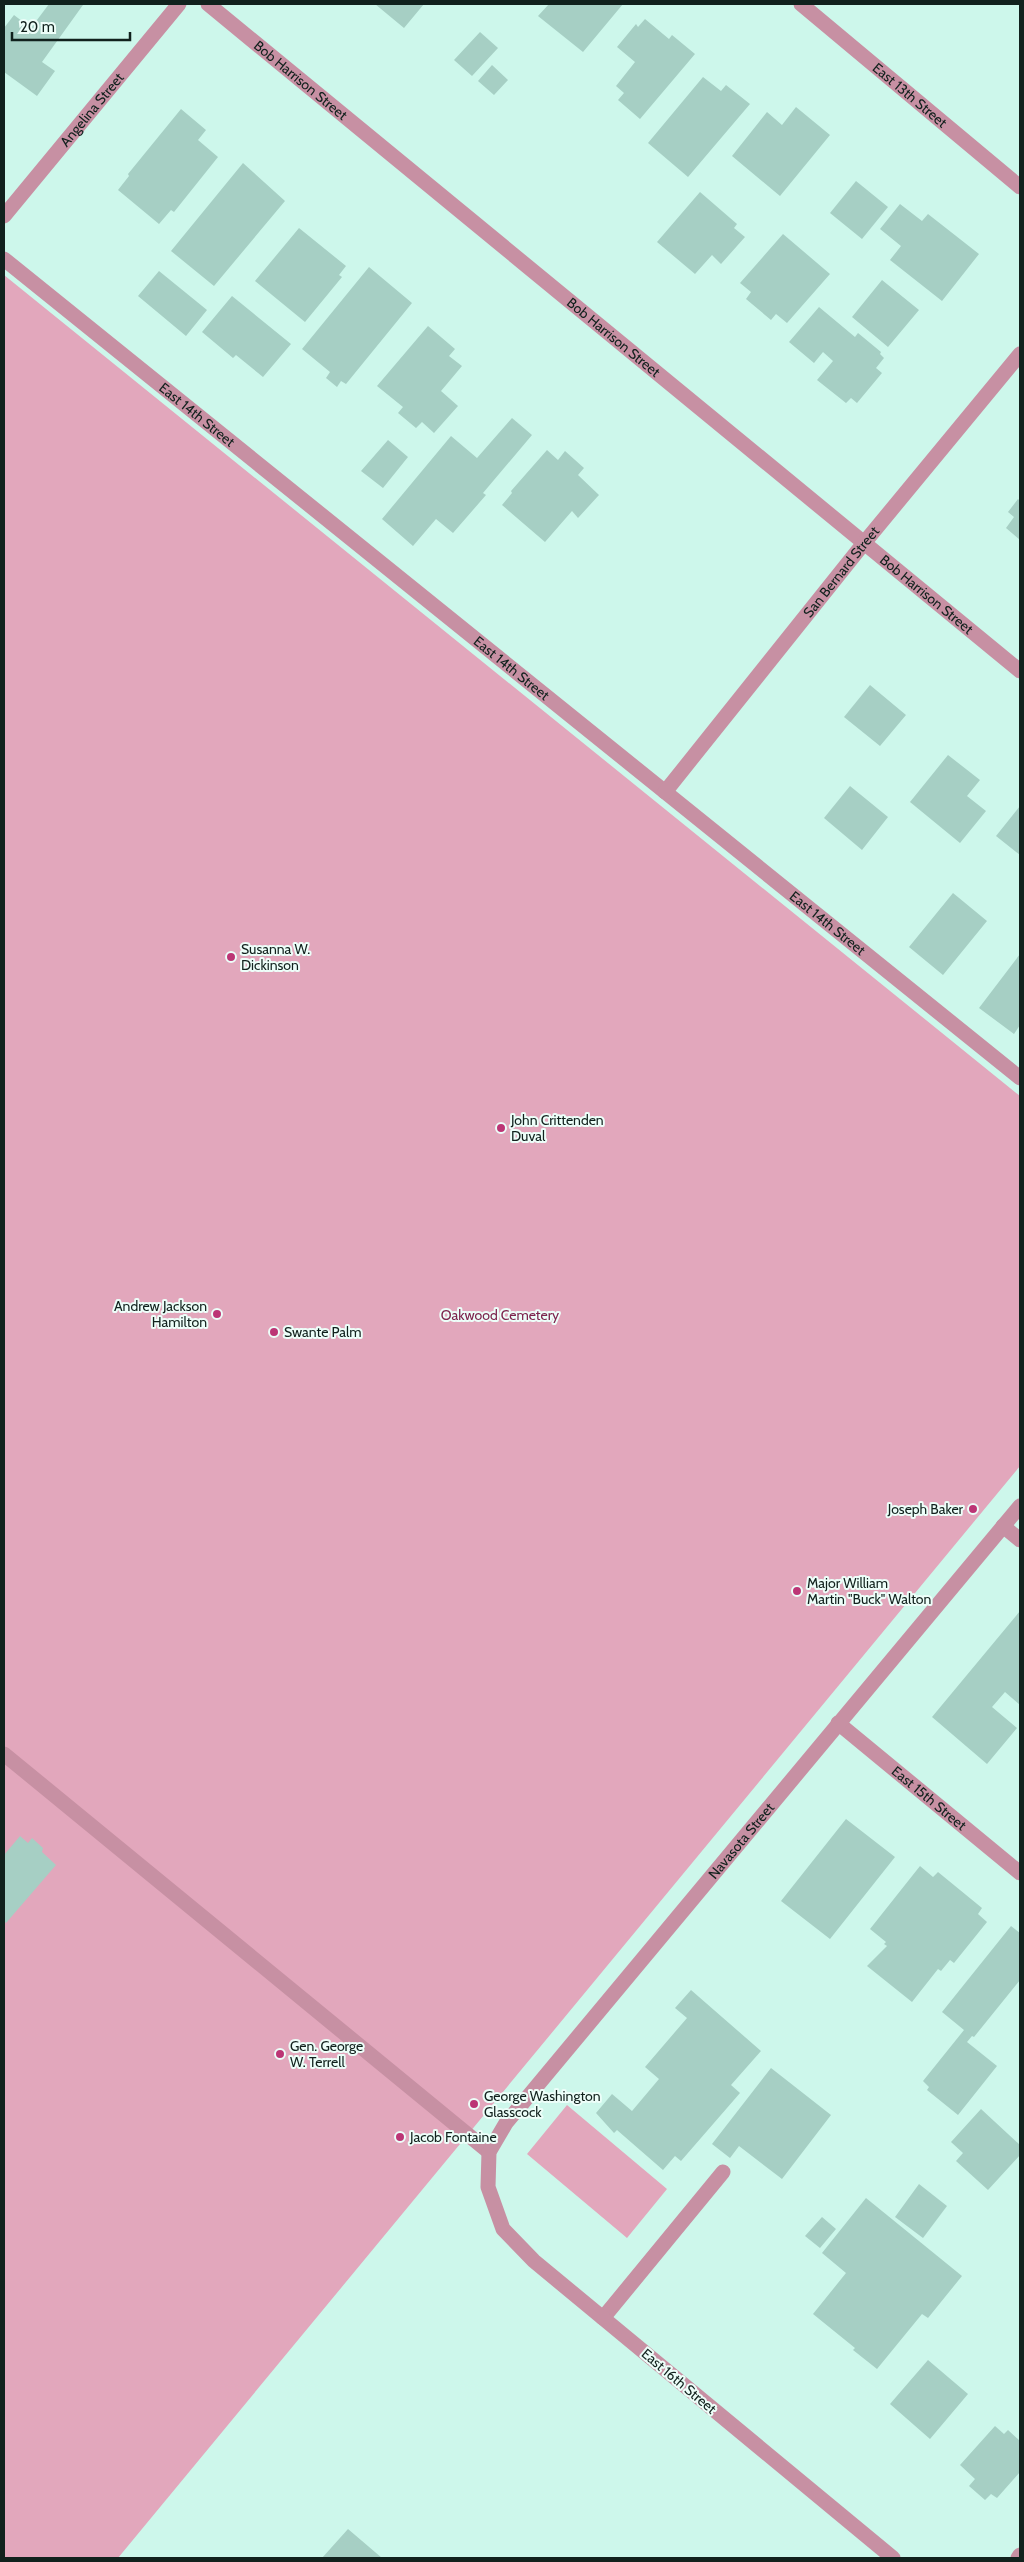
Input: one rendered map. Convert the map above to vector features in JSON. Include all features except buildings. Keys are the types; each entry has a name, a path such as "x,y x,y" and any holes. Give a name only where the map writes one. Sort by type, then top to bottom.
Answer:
{"street":[{"name":"Angelina Street","path":"4,216 179,4"},
{"name":"East 13th Street","path":"802,4 1020,187"},
{"name":"Bob Harrison Street","path":"213,5 1020,671"},
{"name":"East 14th Street","path":"4,259 1020,1078"},
{"name":"San Bernard Street","path":"664,792 864,543 1020,354"},
{"name":"Navasota Street","path":"488,2187 489,2152 506,2123 1020,1506"},
{"path":"1003,1526 1020,1540"},
{"name":"East 15th Street","path":"838,1723 1020,1873"},
{"path":"4,1754 489,2152"},
{"path":"603,2318 723,2172"},
{"name":"East 16th Street","path":"488,2187 503,2229 534,2261 893,2558"}],"green space":[{"name":"Oakwood Cemetery","path":"4,275 1020,1096 1020,1466 118,2558 4,2558"},
{"path":"567,2105 667,2189 627,2238 527,2154"}],"place":[{"name":"Susanna W. Dickinson","path":"231,957"},
{"name":"John Crittenden Duval","path":"501,1128"},
{"name":"Andrew Jackson Hamilton","path":"217,1314"},
{"name":"Swante Palm","path":"274,1332"},
{"name":"Joseph Baker","path":"973,1509"},
{"name":"Major William Martin \"Buck\" Walton","path":"797,1591"},
{"name":"Gen. George W. Terrell","path":"280,2054"},
{"name":"George Washington Glasscock","path":"474,2104"},
{"name":"Jacob Fontaine","path":"400,2137"}]}
